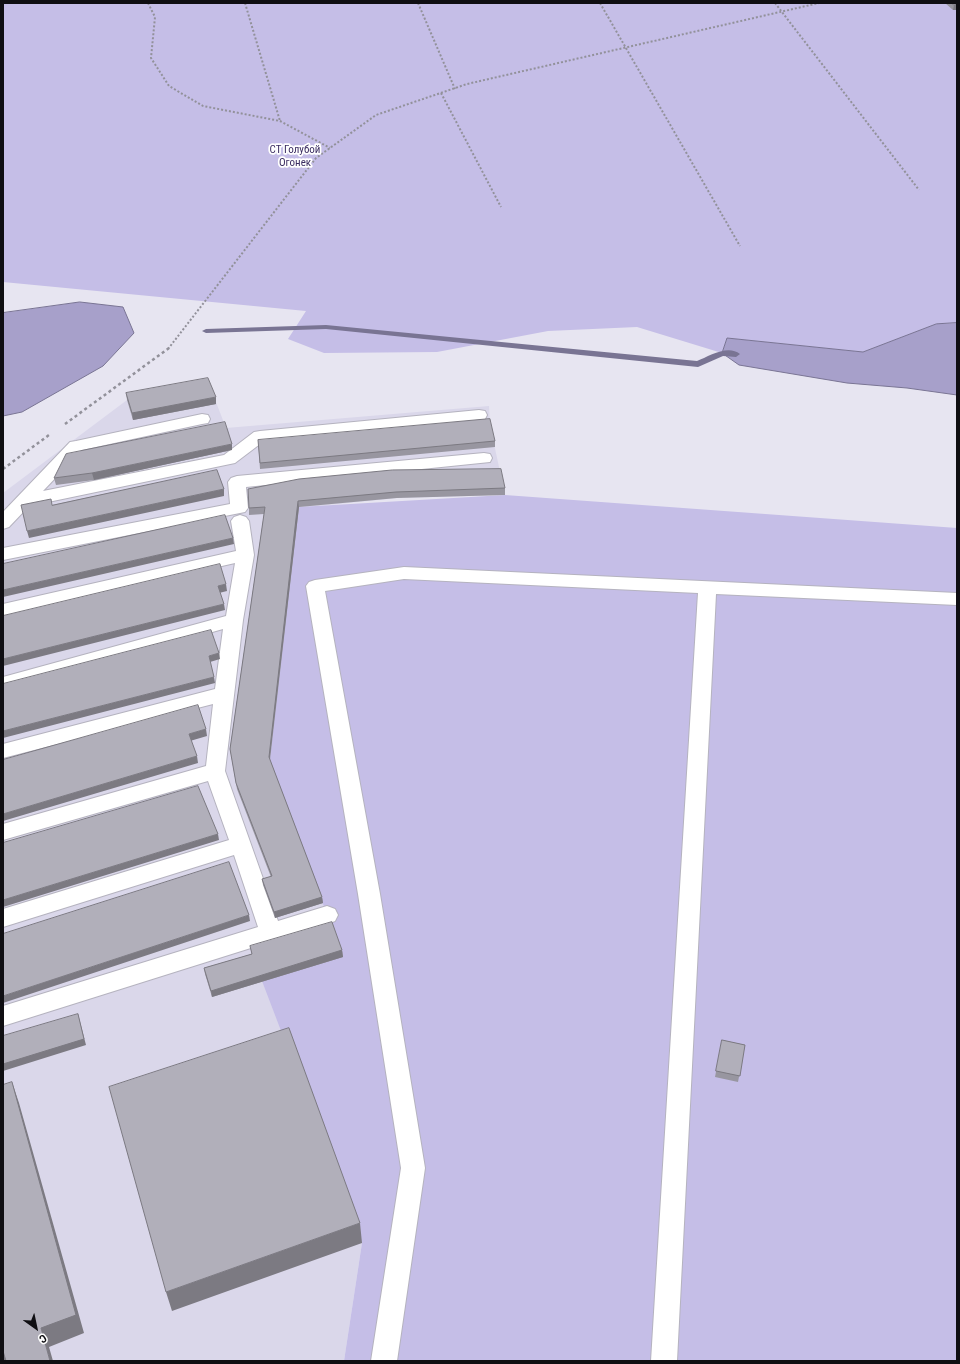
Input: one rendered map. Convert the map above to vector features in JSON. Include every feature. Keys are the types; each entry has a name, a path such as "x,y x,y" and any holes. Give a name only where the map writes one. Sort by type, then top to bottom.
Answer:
{"lane":[{"path":"24,501 229,459 260,436 480,415"},
{"path":"3,523 76,446 202,419"},
{"path":"3,554 239,508 237,482 484,458"},
{"path":"240,521 245,555 234,620 215,772 271,933"},
{"path":"3,610 245,555"},
{"path":"384,1361 413,1168 367,887 314,586 404,573 957,599"},
{"path":"664,1361 707,588"},
{"path":"3,684 234,620"},
{"path":"3,751 224,694"},
{"path":"3,832 215,772"},
{"path":"3,918 241,845"},
{"path":"3,1016 327,915"}],"path":[{"path":"148,3 155,17 151,58 170,86 203,106 280,121 330,148"},
{"path":"245,3 280,121"},
{"path":"418,3 455,89"},
{"path":"600,3 740,246"},
{"path":"775,3 919,190"},
{"path":"61,427 170,347 316,158 376,115 467,84 819,3"},
{"path":"441,93 502,207"},
{"path":"3,470 54,432"}],"shaded area":[{"path":"80,302 123,307 134,333 103,366 22,412 3,416 3,313"},
{"path":"957,323 957,395 907,388 847,383 739,365 722,353 727,338 863,352 936,324"},
{"path":"209,384 226,428 489,406 490,425 505,495 397,498 299,508 323,903 327,915 362,1243 344,1361 3,1361 3,493 127,400"}],"green space":[{"name":"СТ Голубой Огонек","path":"3,3 957,3 957,323 936,324 863,352 727,338 722,353 637,327 548,331 437,352 324,353 288,339 306,311 3,282"},
{"path":"505,495 957,528 957,1361 344,1361 362,1243 262,981 343,956 269,764 299,507"}],"building":[{"path":"208,378 216,397 132,413 126,393"},
{"path":"490,419 495,441 260,463 258,440"},
{"path":"225,422 232,444 92,473 54,478 66,454"},
{"path":"501,469 505,488 396,492 298,501 269,757 322,897 274,912 262,879 272,876 236,783 230,749 265,507 249,508 248,489 299,479 392,470"},
{"path":"217,470 224,489 27,531 21,505 51,499 52,505"},
{"path":"225,515 233,538 3,590 3,564"},
{"path":"220,564 226,584 218,586 224,604 3,659 3,616"},
{"path":"211,630 219,653 209,656 214,677 3,731 3,684"},
{"path":"198,705 206,729 189,734 197,756 3,814 3,760"},
{"path":"198,786 218,834 3,900 3,843"},
{"path":"229,862 249,915 3,996 3,934"},
{"path":"332,922 342,950 211,991 204,968 252,954 250,946"},
{"path":"78,1014 84,1039 3,1064 3,1036"},
{"path":"289,1028 360,1223 166,1292 109,1087"},
{"path":"722,1040 745,1045 740,1076 716,1071"},
{"path":"12,1082 76,1315 41,1328 50,1361 6,1361 3,1351 3,1085"}],"waterway":[{"path":"206,331 326,327 698,364 722,353 736,354"}]}
